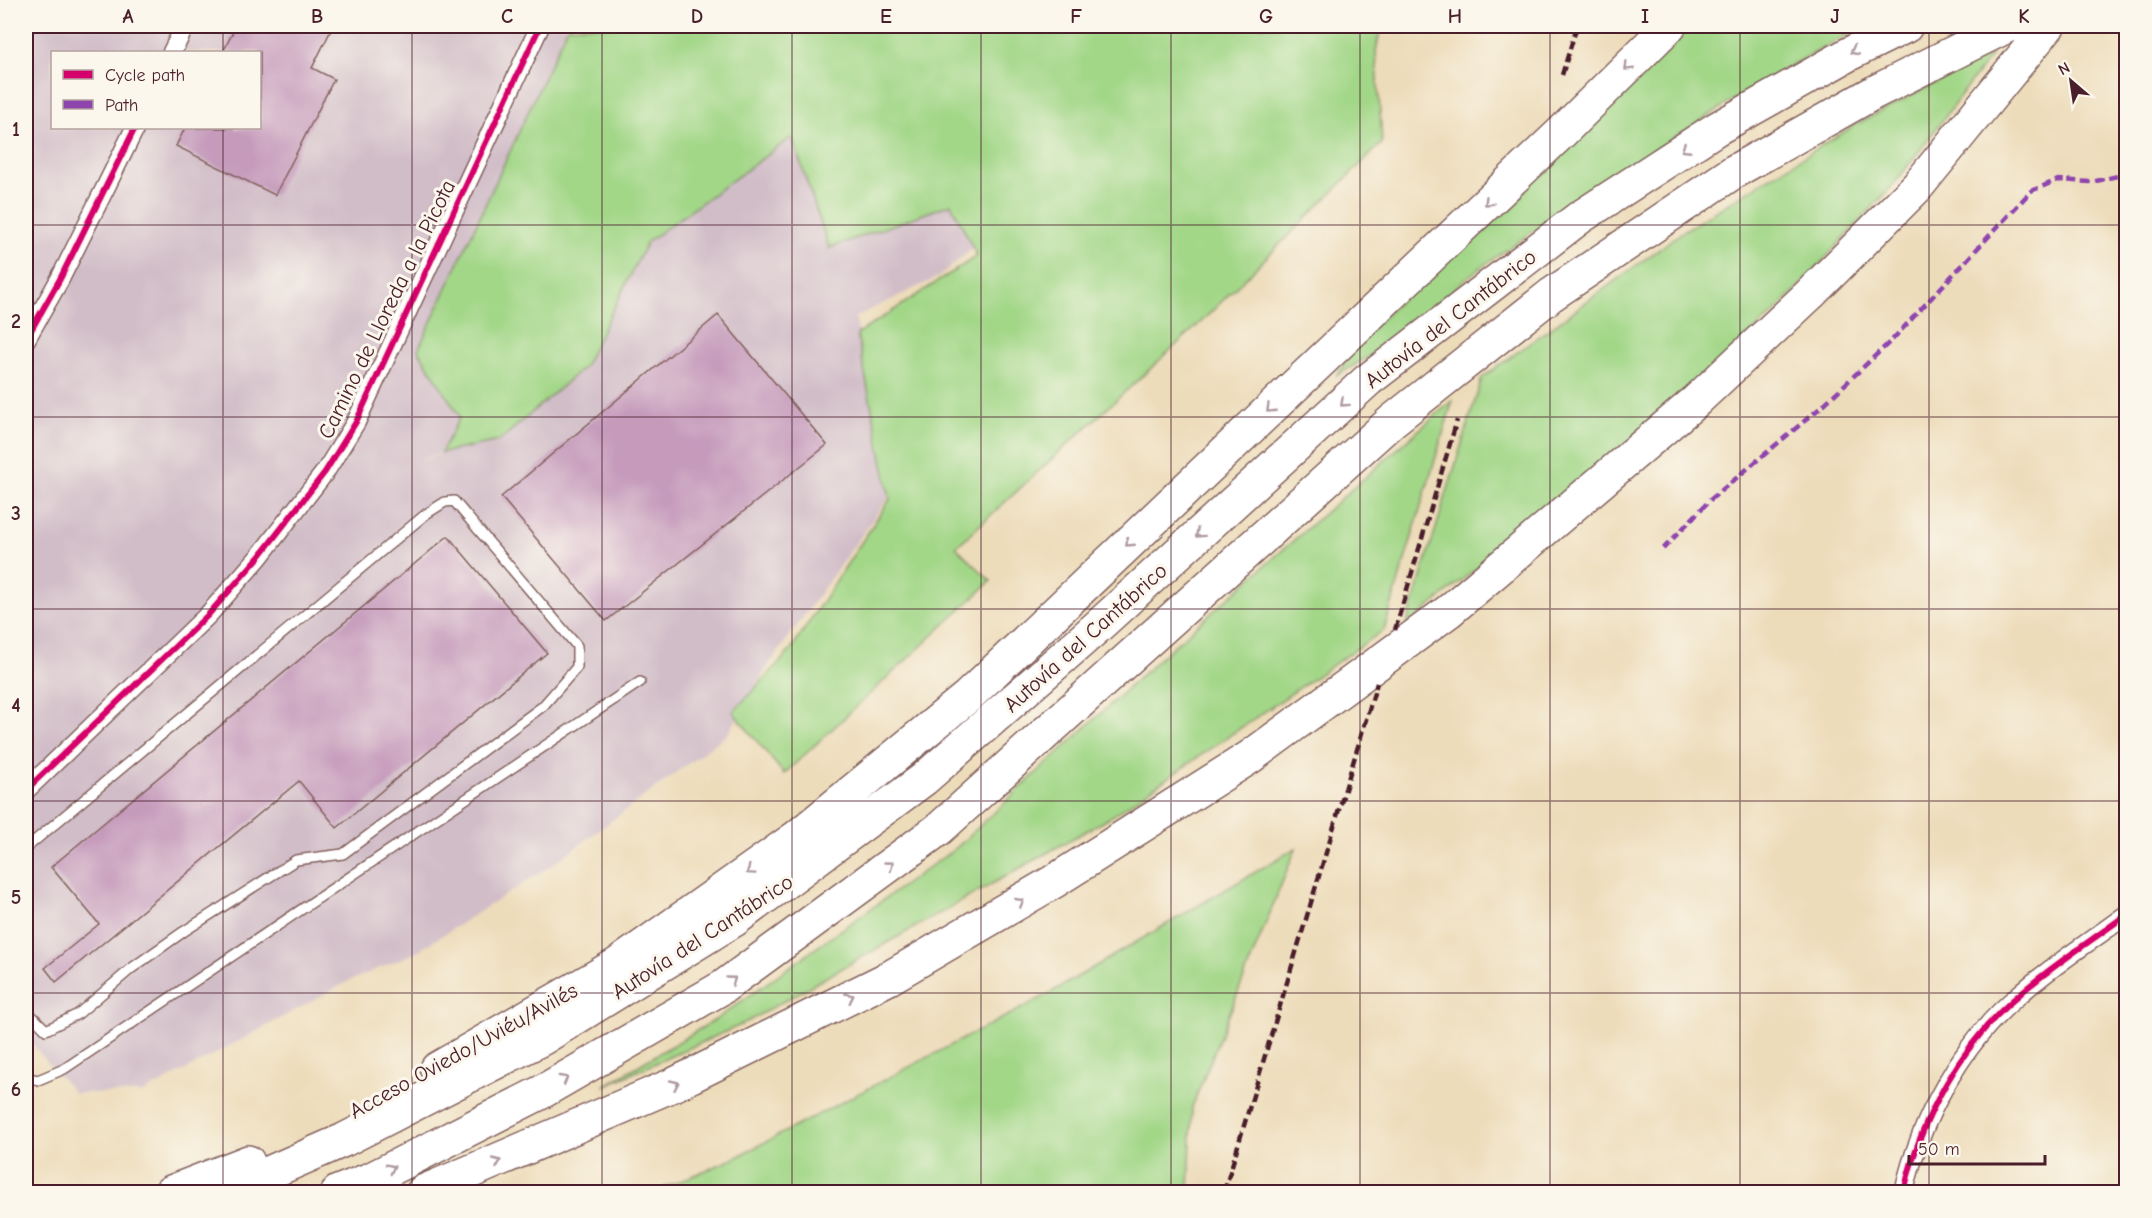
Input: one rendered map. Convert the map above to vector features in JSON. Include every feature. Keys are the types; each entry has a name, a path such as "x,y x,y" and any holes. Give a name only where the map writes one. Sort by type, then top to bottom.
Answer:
{"highway":[{"name":"Acceso Oviedo/Uviéu/Avilés","path":"171,1192 258,1157 429,1074 618,964 797,837 967,697 1561,133 1669,26"},
{"name":"Autovía del Cantábrico","path":"225,1192 344,1140 543,1038 734,920 924,779 1096,628 1368,380 1579,218 1716,129 1849,54 1906,26"},
{"path":"423,1192 675,1084 889,978 1053,882 1250,757 1449,611 1696,401 1810,294 1917,187 2048,26"},
{"name":"Autovía del Cantábrico","path":"338,1192 540,1093 723,987 939,829 1392,421 1551,295 1735,171 1875,92 2000,28"}],"street":[{"path":"172,51 185,26"},
{"name":"Camino de Lloreda a la Picota","path":"26,790 208,615 259,557 325,472 356,422 540,26"},
{"path":"26,339 60,279 135,129"},
{"path":"1904,1192 1920,1139 1937,1101 1973,1044 2020,993 2127,915"}],"lane":[{"path":"26,848 417,521 445,502 454,501 577,646 577,667 543,706 343,854 296,860 183,932 132,968 78,1014 46,1030 26,1010"},
{"path":"26,1077 38,1080 64,1069 640,682"}],"shaded area":[{"path":"26,26 568,26 418,349 460,417 441,453 402,466 455,450 499,441 644,227 791,130 943,194 977,245 938,277 855,317 896,487 768,666 728,734 552,865 415,953 347,982 143,1093 74,1093 26,1037"}],"green space":[{"path":"568,26 1381,26 1376,51 1382,143 1199,324 956,547 991,581 784,774 733,712 790,651 890,499 857,334 977,256 951,204 829,248 792,137 647,242 584,367 499,441 441,453 460,417 418,350"},
{"path":"1692,26 1864,26 1760,83 1598,186 1473,273 1380,350 1336,376 1365,334"},
{"path":"1993,53 1896,182 1773,314 1581,483 1406,626 1482,378 1685,230 1855,125"},
{"path":"1453,400 1384,630 1109,818 743,1024 604,1086 715,1020 956,848 1159,659"},
{"path":"1296,848 1192,1107 1189,1192 654,1192 733,1159 1045,996"}],"building":[{"path":"236,26 333,26 312,68 334,79 275,195 176,146 184,129 261,129 261,51 224,51"},
{"path":"718,315 827,445 606,621 501,497"},
{"path":"448,536 547,653 337,828 299,781 56,982 45,968 99,924 51,867"}],"railway":[{"path":"1562,75 1577,26"},
{"path":"1395,630 1457,420"},
{"path":"1224,1192 1377,683"}],"marked path":[{"path":"1663,549 1710,500 1820,408 1893,339 2031,191 2058,180 2092,182 2126,174"}],"cycle path":[{"path":"26,790 208,615 259,557 325,472 356,422 540,26"},
{"path":"26,339 60,279 135,129"},
{"path":"1904,1192 1911,1165 1932,1110 1962,1058 1980,1035 1999,1013 2033,983 2126,915"}]}
